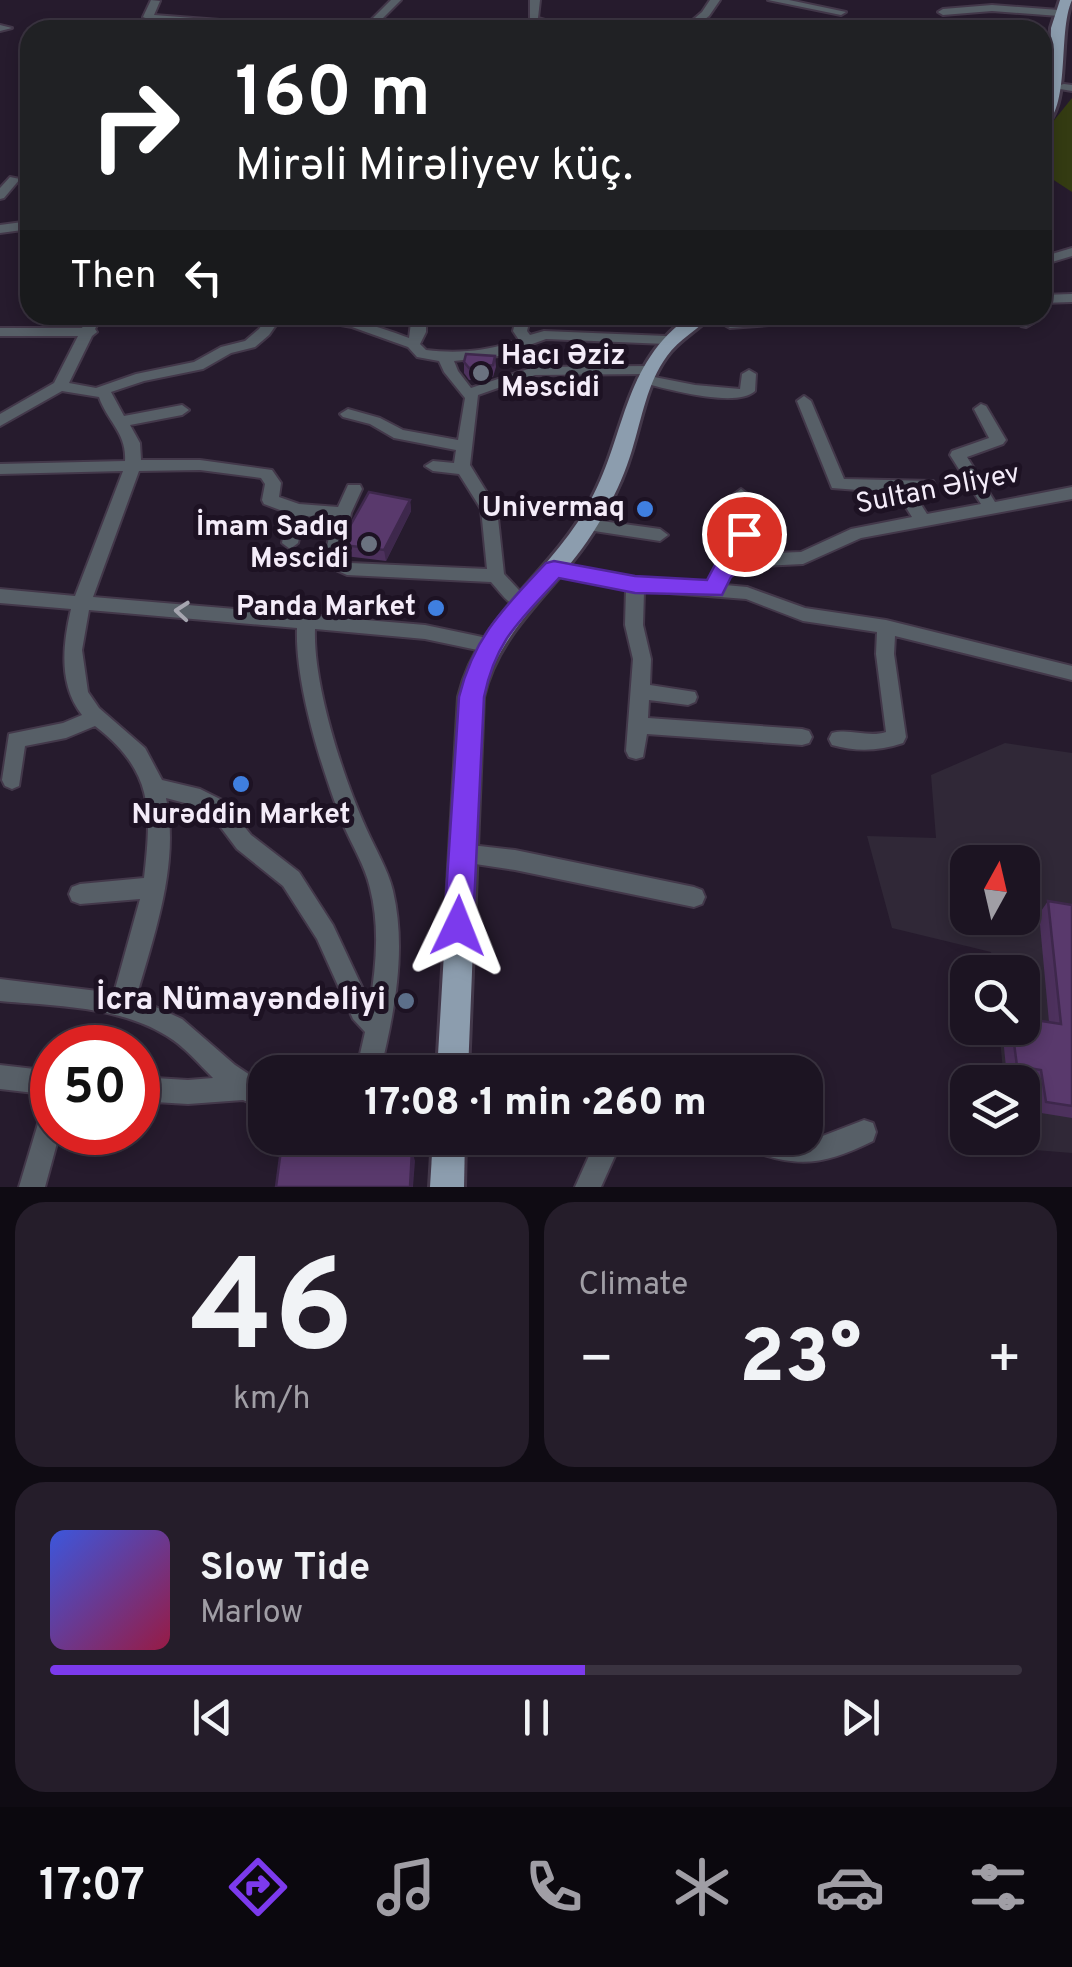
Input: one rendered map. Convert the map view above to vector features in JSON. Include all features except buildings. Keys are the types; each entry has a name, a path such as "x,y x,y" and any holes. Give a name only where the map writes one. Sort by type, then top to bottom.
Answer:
{"main road":[{"path":"1052,112 1068,87 1063,6"},
{"path":"453,1055 471,697 487,645 588,525 615,472 646,374 666,340 684,325"},
{"path":"447,1187 448,1155"}],"street":[{"path":"376,20 396,0"},
{"path":"696,20 715,0"},
{"path":"773,0 841,12"},
{"path":"942,12 1063,6"},
{"path":"0,195 14,179"},
{"path":"0,421 60,386 92,325"},
{"path":"100,391 141,377 198,366 226,350 250,344 269,325"},
{"path":"369,325 412,344 422,354 445,357 499,352 526,340 558,335 666,340"},
{"path":"412,344 419,325"},
{"path":"522,325 520,331 526,340"},
{"path":"0,332 90,332"},
{"path":"499,352 514,383"},
{"path":"445,357 456,380 470,392 473,416 464,469 489,509 496,576 522,602"},
{"path":"470,392 514,383 552,369 646,374 695,390 744,394 748,391 748,374"},
{"path":"60,386 105,394 108,407 124,421 135,445 132,468 84,603 73,648 79,694 94,718 140,756 155,787 158,843 153,888 122,1006"},
{"path":"8,396 29,405"},
{"path":"804,401 838,484 902,488 927,484"},
{"path":"981,409 998,440 958,454 990,506"},
{"path":"124,421 182,410"},
{"path":"348,414 374,420 400,434 466,447"},
{"path":"433,466 464,469"},
{"path":"0,469 58,472 229,468 266,474 273,483 270,500 297,510 343,513"},
{"path":"902,488 922,519"},
{"path":"332,561 343,513 354,489"},
{"name":"Sultan Əliyev","path":"742,561 803,558 843,537 1072,492"},
{"path":"714,589 722,571 742,561 741,495"},
{"path":"297,510 292,551 348,569 496,576"},
{"path":"588,525 660,536"},
{"path":"554,569 635,584 714,589 762,597 803,614 886,627 1072,673"},
{"path":"635,584 634,625 642,659 636,751"},
{"path":"0,596 425,632 487,645"},
{"path":"306,621 305,650 342,794 382,891 387,928 371,1055"},
{"path":"839,739 879,743 896,737 885,654 886,627"},
{"path":"641,692 688,696"},
{"path":"12,780 16,740 66,730 94,718"},
{"path":"638,726 802,737"},
{"path":"155,787 200,798 217,808 244,842 291,878 325,932 360,1012 377,1028"},
{"path":"462,853 694,897"},
{"path":"80,894 153,888"},
{"path":"0,990 122,1006 174,1028 203,1050 221,1074 248,1090"},
{"path":"0,1077 30,1080"},
{"path":"160,1090 248,1093"},
{"path":"823,1151 864,1132"},
{"path":"32,1187 41,1155"},
{"path":"588,1187 602,1155"}],"shaded area":[{"path":"1005,743 1072,753 1072,1153 1040,1150 1040,1065 1002,1065 1001,1045 1040,1045 1040,955 991,955 892,928 867,836 936,838 931,775"}],"green space":[{"path":"1072,98 1072,192 1052,179 1052,123"}],"place":[{"name":"Hacı Əziz Məscidi","path":"481,373"},
{"name":"Univermaq","path":"645,509"},
{"name":"İmam Sadıq Məscidi","path":"369,544"},
{"name":"Panda Market","path":"436,608"},
{"name":"Nurəddin Market","path":"241,784"},
{"name":"İcra Nümayəndəliyi","path":"406,1001"}],"route":[{"path":"458,926 471,697 480,661 497,631 554,569 635,584 714,589 722,571 742,561 744,534"}]}
